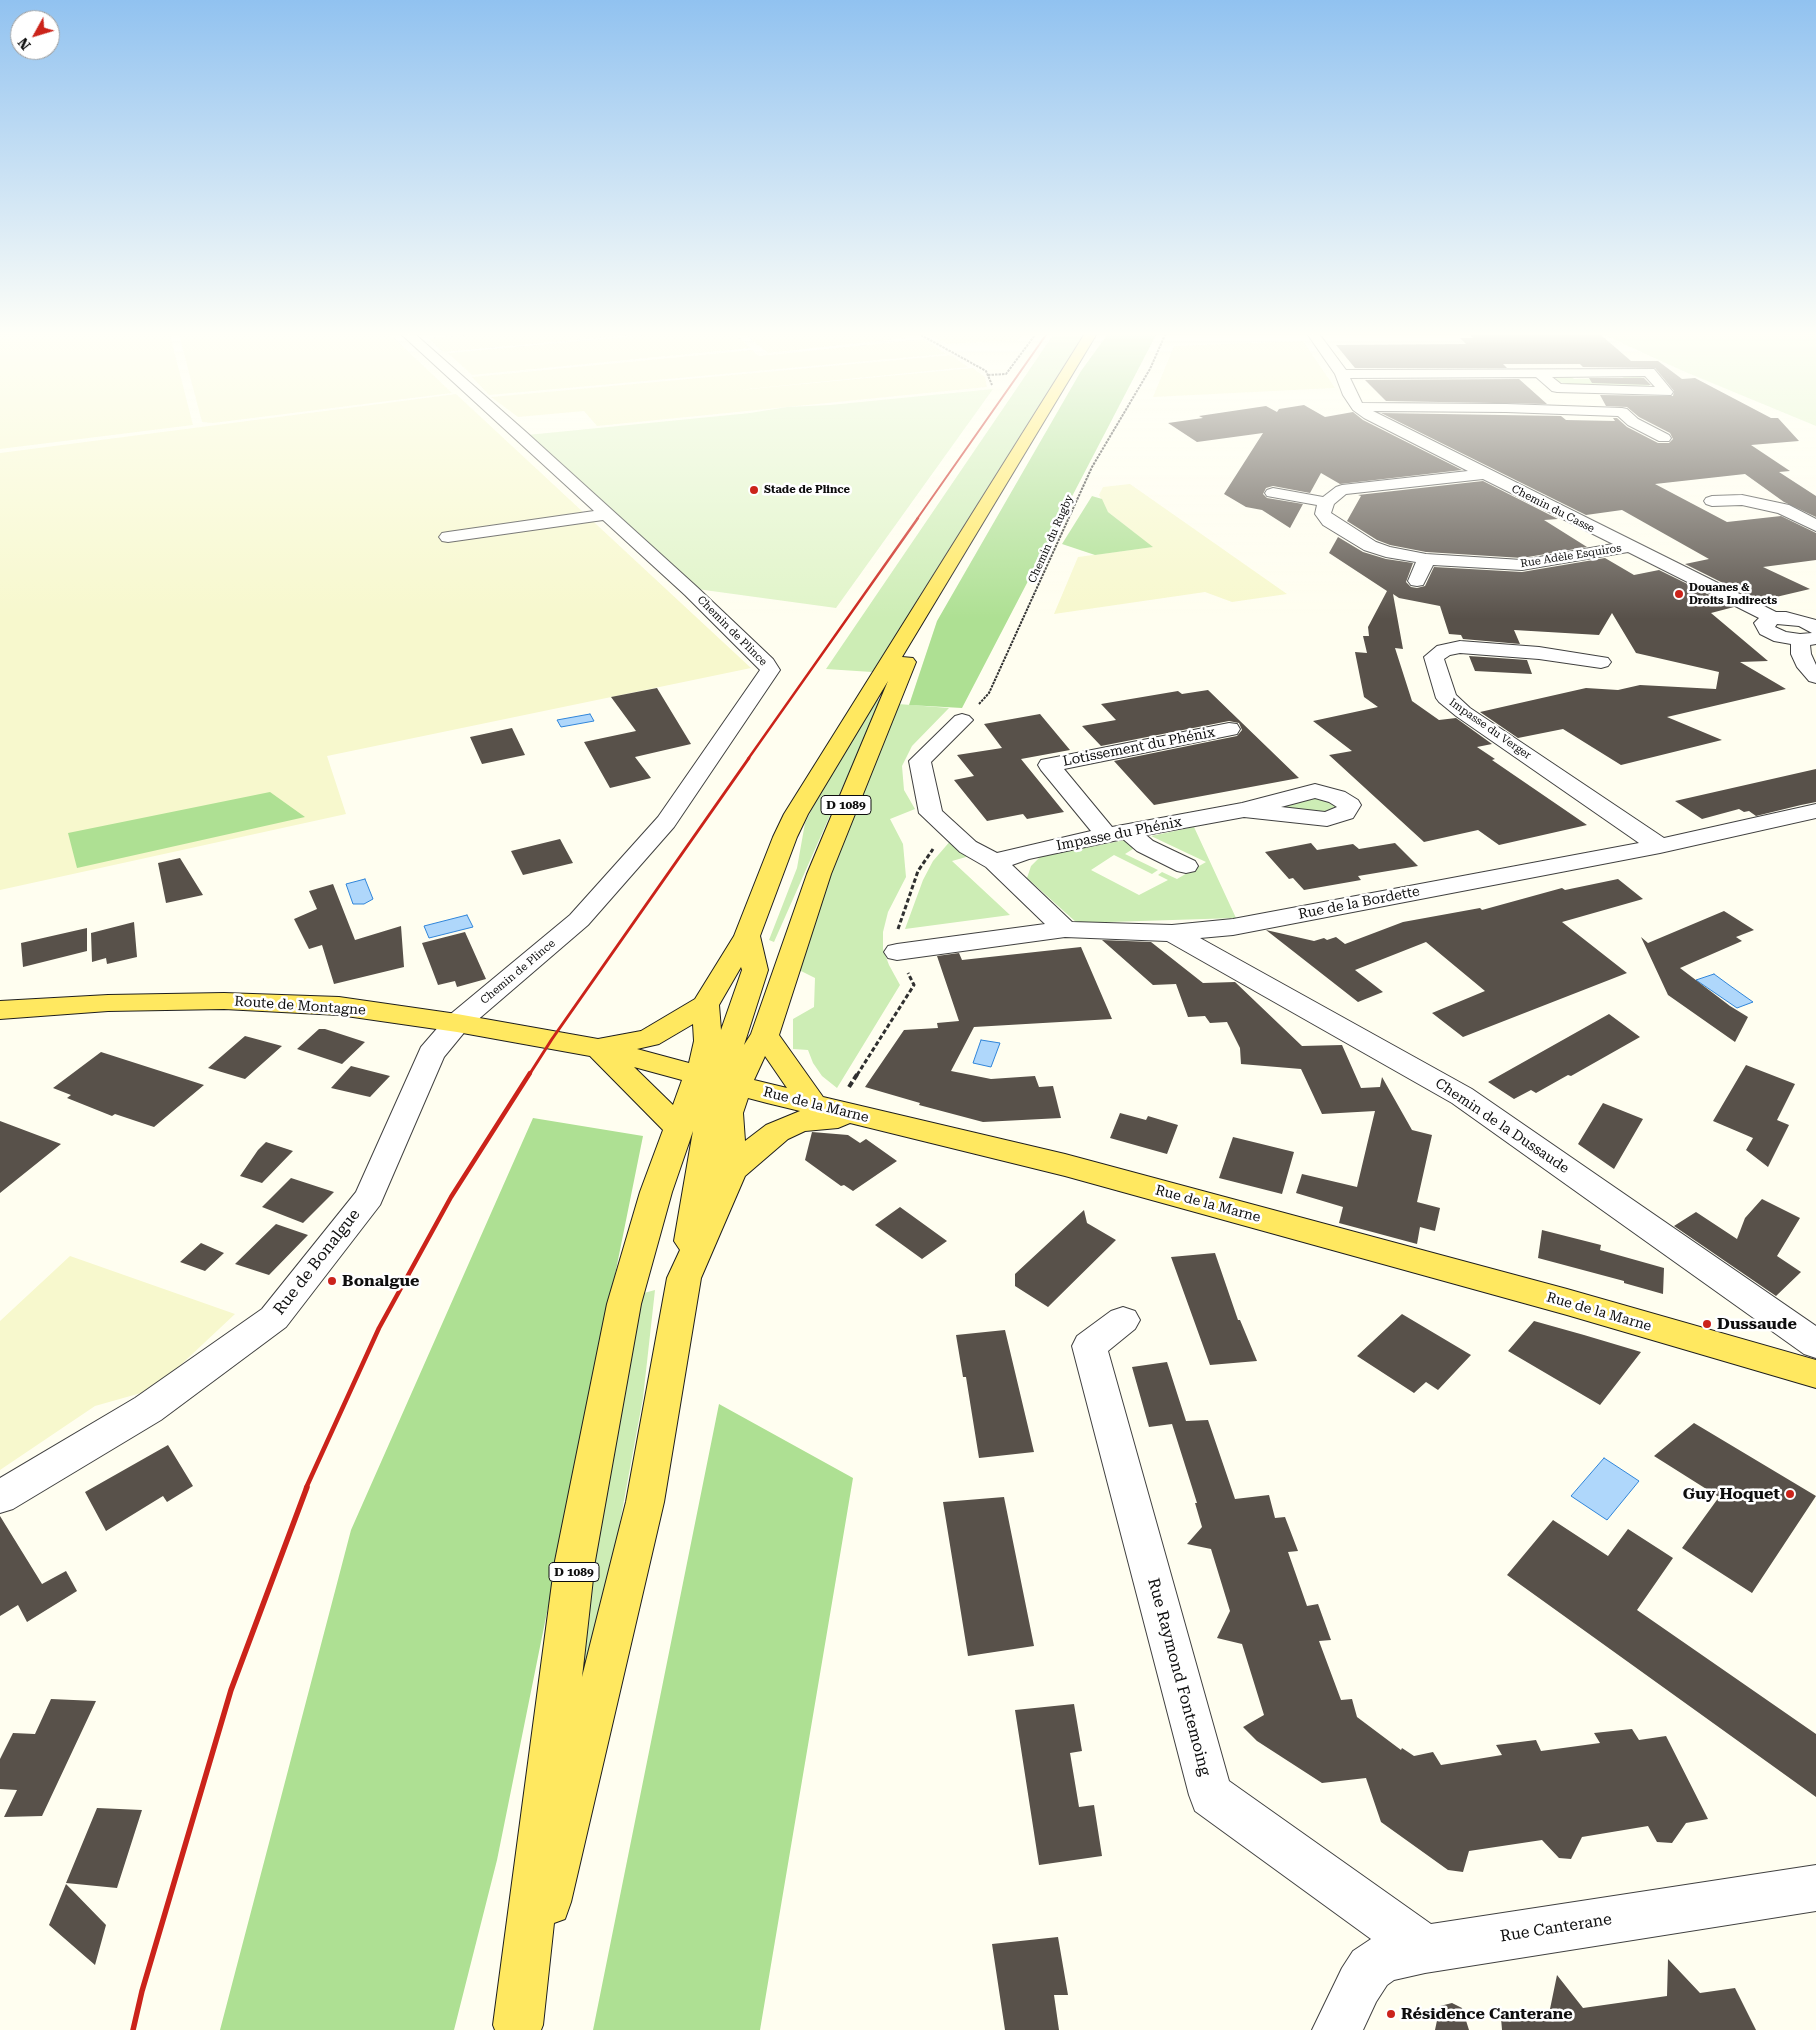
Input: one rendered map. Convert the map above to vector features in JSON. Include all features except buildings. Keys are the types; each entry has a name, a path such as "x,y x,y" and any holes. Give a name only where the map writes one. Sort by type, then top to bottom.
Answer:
{"main road":[{"name":"D 1089","path":"518,2027 575,1561 624,1304 656,1192 700,1075 708,1041 705,1005 747,936 796,814 1032,430"},
{"name":"D 1089","path":"684,1278 732,1170 728,1113 737,1086 747,1061 765,1035 819,874 857,778 941,580"},
{"path":"737,1086 727,1054 755,970 747,936"},
{"name":"Route de Montagne","path":"0,1010 108,1004 224,1001 339,1006 457,1023 597,1048"},
{"path":"597,1048 649,1038 705,1005"},
{"path":"765,1035 813,1104"},
{"path":"597,1048 679,1128"},
{"name":"Rue de la Marne","path":"597,1048 737,1086 1074,1168 1567,1302 1816,1374"},
{"name":"D 1089","path":"518,2027 646,1502 713,1100 700,1075"},
{"path":"732,1170 755,1148 777,1132 800,1121 855,1115"}],"street":[{"name":"Chemin de Plince","path":"457,1023 579,920 666,822 773,665 766,662 728,624 513,430"},
{"name":"Chemin du Casse","path":"1397,430 1772,618 1786,618 1811,629"},
{"path":"1648,430 1664,438"},
{"path":"1273,493 1326,502 1342,490 1483,474"},
{"path":"1712,501 1742,500 1783,510 1816,526"},
{"name":"Rue Adèle Esquiros","path":"1326,502 1323,514 1329,521 1370,546 1386,552 1426,559 1522,565 1627,546"},
{"path":"448,537 607,514"},
{"path":"1417,581 1426,559"},
{"path":"1811,629 1800,654 1807,667 1816,677"},
{"name":"Impasse du Verger","path":"1601,662 1539,653 1460,647 1444,650 1434,656 1446,698 1463,712 1660,846"},
{"path":"962,720 920,761 932,813 968,848 995,862 1065,928"},
{"name":"Lotissement du Phénix","path":"1117,833 1050,764 1229,729"},
{"name":"Impasse du Phénix","path":"995,862 1023,853 1117,833 1244,810"},
{"name":"Rue de la Bordette","path":"897,952 1065,928 1172,933 1233,927 1660,846 1816,811"},
{"path":"1117,833 1186,866"},
{"name":"Chemin de la Dussaude","path":"1172,933 1462,1096 1816,1344"},
{"name":"Rue de Bonalgue","path":"0,1497 148,1409 274,1318 368,1197 431,1054 457,1023"},
{"name":"Rue Raymond Fontemoing","path":"1123,1320 1089,1346 1211,1795 1425,1948"},
{"name":"Rue Canterane","path":"1338,2030 1370,1968 1382,1958 1425,1948 1816,1888"}],"path":[{"name":"Chemin du Rugby","path":"962,720 989,693 1092,468 1114,430"}],"green space":[{"path":"0,430 155,430 0,449"},
{"path":"180,430 494,430 751,668 327,756 346,814 0,890 0,453"},
{"name":"Stade de Plince","path":"580,430 964,430 836,608 697,589 527,435"},
{"path":"989,430 1024,430 872,672 826,669"},
{"path":"1047,430 1107,430 962,708 909,705 937,621"},
{"path":"1130,484 1287,594 1232,602 1205,592 1054,614 1078,557 1152,547 1108,512 1099,495 1103,487"},
{"path":"1092,496 1102,499 1108,512 1153,547 1095,555 1062,544"},
{"path":"874,699 881,700 774,942 769,940 797,868 805,823 828,777"},
{"path":"898,704 949,708 912,746 902,766 904,790 915,809 890,819 903,844 906,877 888,912 883,932 883,949 900,985 837,1088 822,1076 813,1063 808,1050 793,1049 793,1019 814,1007 815,978 797,969 846,828"},
{"path":"270,792 305,817 77,868 68,833"},
{"path":"1319,797 1340,805 1330,812 1285,810 1281,806"},
{"path":"1194,827 1236,918 1077,923 1027,878 1031,866 1040,857 1125,840 1136,847 1125,854 1158,870 1152,874 1114,855 1091,870 1139,895 1168,880 1158,875 1162,872 1177,879 1206,862 1151,836"},
{"path":"952,839 973,855 952,861 1010,915 905,929 923,880 933,861"},
{"path":"533,1118 643,1136 497,1860 454,2030 220,2030 351,1530"},
{"path":"70,1256 235,1314 155,1389 95,1406 0,1470 0,1321"},
{"path":"655,1290 643,1398 584,1716 567,1747 584,1574 644,1293"},
{"path":"719,1404 853,1478 760,2030 593,2030"}],"water":[{"path":"590,714 594,721 561,727 557,720"},
{"path":"365,879 373,899 364,904 353,904 346,884"},
{"path":"467,915 473,927 429,938 424,926"},
{"path":"1714,974 1753,1002 1737,1008 1696,980"},
{"path":"981,1040 1000,1043 991,1067 973,1063"},
{"path":"1604,1458 1639,1481 1607,1520 1571,1496"}],"railway":[{"path":"917,519 980,430"},
{"path":"748,759 918,518"},
{"path":"529,1075 552,1039 749,758"},
{"path":"306,1488 379,1328 451,1197 530,1073"},
{"path":"133,2030 142,1991 231,1690 307,1487"}],"place":[{"name":"Stade de Plince","path":"754,490"},
{"name":"Douanes & Droits Indirects","path":"1679,594"},
{"name":"Bonalgue","path":"332,1281"},
{"name":"Dussaude","path":"1707,1324"},
{"name":"Guy Hoquet","path":"1790,1494"},
{"name":"Résidence Canterane","path":"1391,2014"}]}
